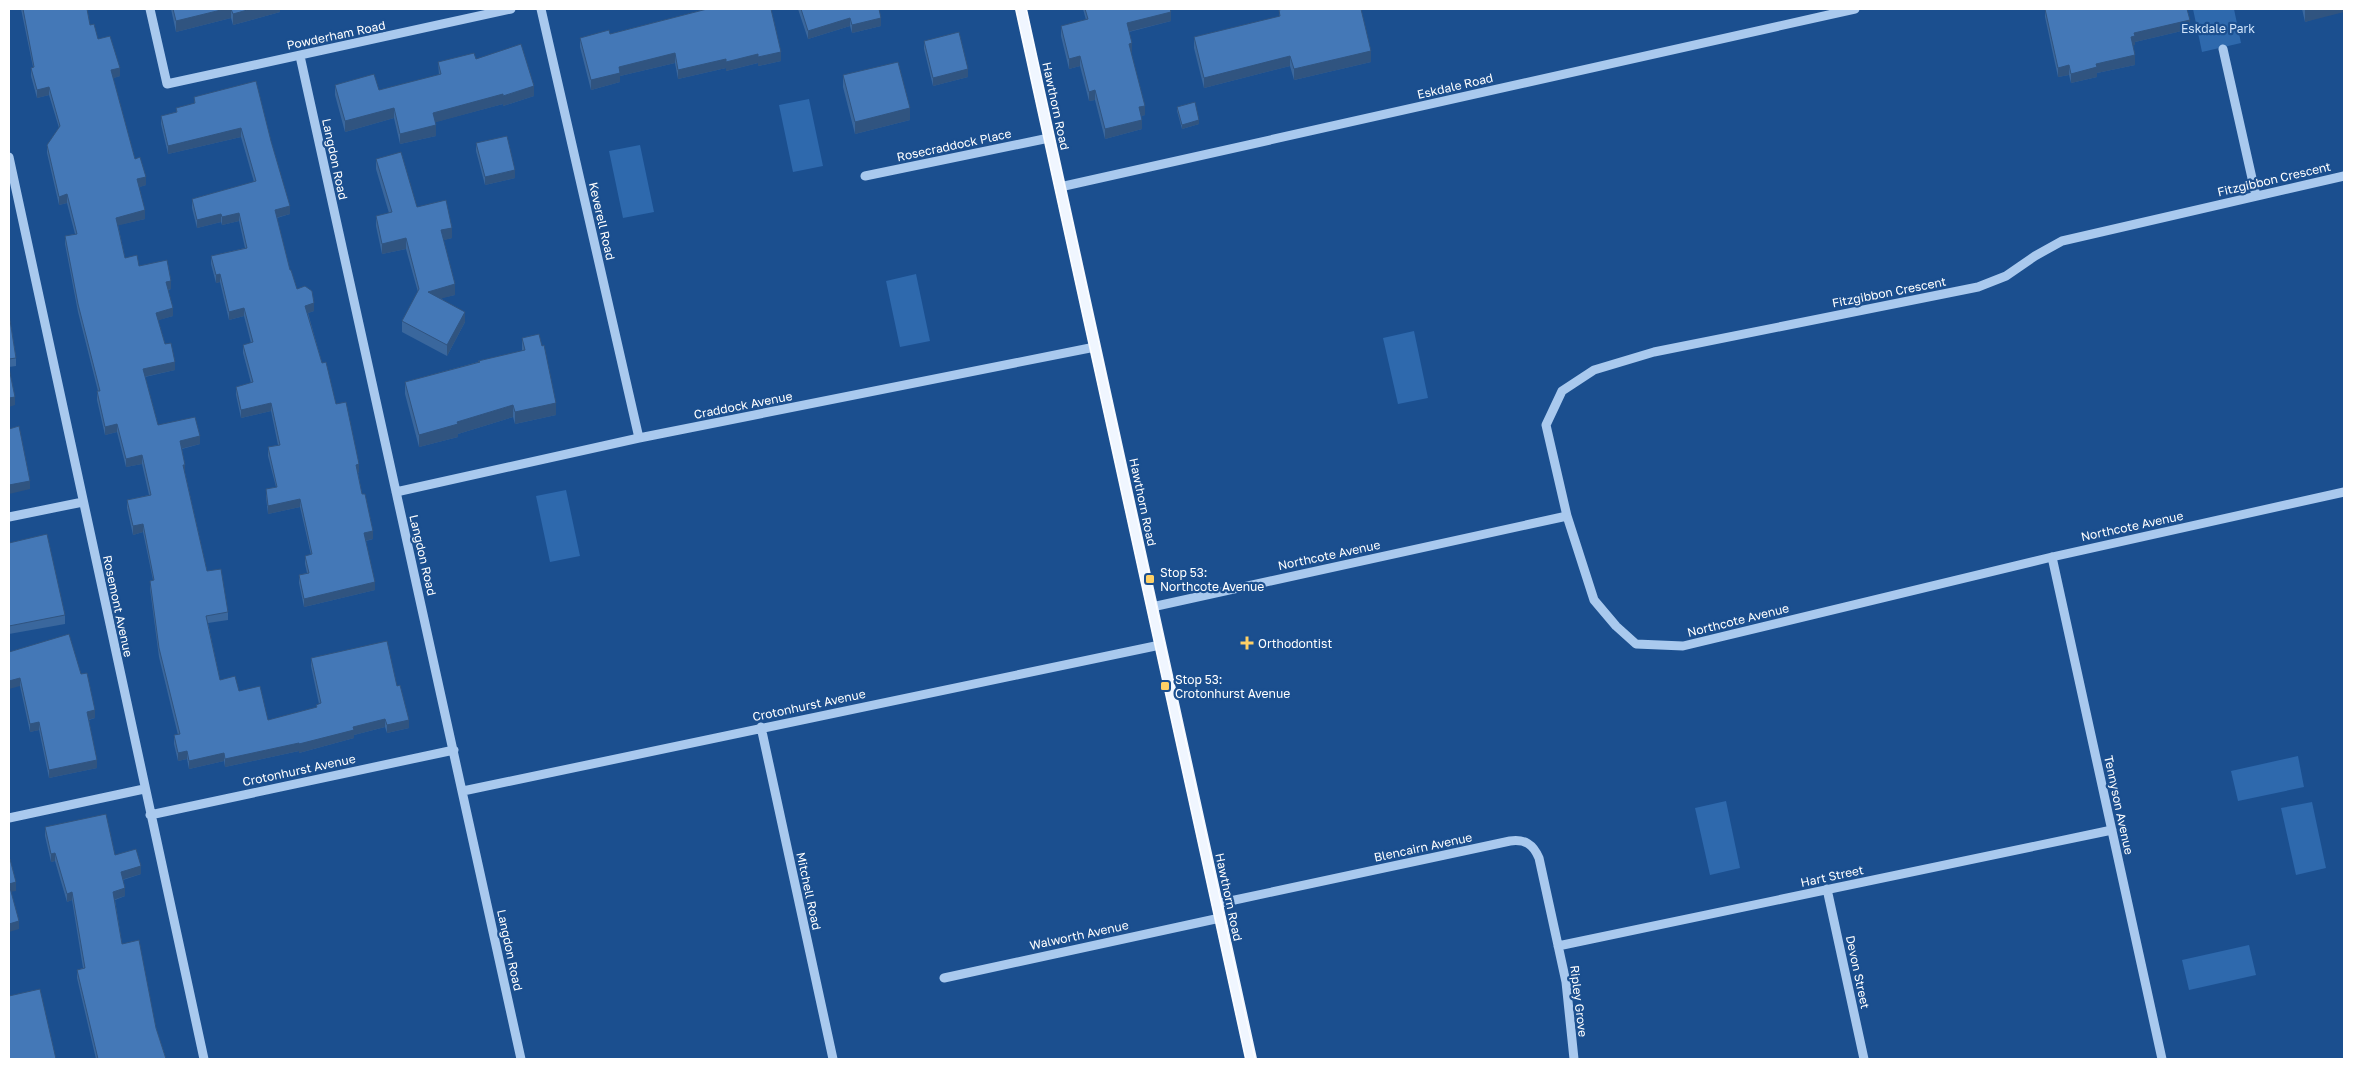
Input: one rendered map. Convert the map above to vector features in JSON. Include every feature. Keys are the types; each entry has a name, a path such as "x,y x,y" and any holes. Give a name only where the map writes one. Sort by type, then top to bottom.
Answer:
{"main road":[{"name":"Hawthorn Road","path":"1021,9 1250,1059"}],"street":[{"name":"Powderham Road","path":"150,9 167,84 511,9"},
{"name":"Keverell Road","path":"541,9 639,438"},
{"name":"Eskdale Road","path":"1060,187 1855,9"},
{"path":"2223,49 2256,196"},
{"name":"Langdon Road","path":"300,56 521,1059"},
{"name":"Rosecraddock Place","path":"865,176 1049,138"},
{"name":"Rosemont Avenue","path":"9,163 204,1059"},
{"name":"Fitzgibbon Crescent","path":"1567,516 1546,425 1562,391 1594,370 1654,352 1978,287 2006,276 2035,256 2062,241 2344,176"},
{"name":"Craddock Avenue","path":"396,492 639,438 1095,347"},
{"name":"Northcote Avenue","path":"1152,607 1567,516 1594,600 1616,626 1636,644 1683,646 2052,557 2344,492"},
{"path":"9,518 83,502"},
{"name":"Tennyson Avenue","path":"2052,557 2162,1059"},
{"name":"Crotonhurst Avenue","path":"462,791 1160,645"},
{"name":"Mitchell Road","path":"761,727 834,1059"},
{"name":"Crotonhurst Avenue","path":"150,815 454,750"},
{"path":"9,818 144,789"},
{"name":"Hart Street","path":"1558,946 2112,830"},
{"name":"Blencairn Avenue","path":"1216,904 1517,840 1531,844 1539,858 1558,946"},
{"name":"Devon Street","path":"1827,890 1864,1059"},
{"name":"Walworth Avenue","path":"944,978 1220,918"},
{"name":"Ripley Grove","path":"1558,946 1569,998 1574,1059"}],"green space":[{"name":"Eskdale Park","path":"2193,9 2234,9 2241,43 2202,52"},
{"path":"809,99 823,166 793,172 779,105"},
{"path":"640,145 654,212 623,218 609,151"},
{"path":"916,274 930,341 900,347 886,281"},
{"path":"1414,331 1428,398 1398,404 1383,338"},
{"path":"566,490 580,556 550,562 536,496"},
{"path":"2298,756 2304,787 2238,801 2231,771"},
{"path":"1726,801 1740,868 1710,875 1695,808"},
{"path":"2312,802 2326,868 2296,875 2281,808"},
{"path":"2249,945 2256,975 2189,990 2182,960"}],"building":[{"path":"23,9 87,9 90,25 94,24 98,39 110,36 120,68 111,70 135,159 140,157 146,177 137,179 145,210 116,218 125,258 137,255 139,266 167,260 171,281 166,282 173,308 156,313 165,344 171,343 175,362 143,369 158,425 195,417 200,436 180,441 185,465 183,465 207,571 221,569 228,612 206,616 220,680 235,676 239,691 260,686 268,720 317,707 316,705 321,703 311,658 387,641 397,686 400,685 409,720 387,725 385,719 353,727 354,730 299,744 225,759 224,753 189,761 187,751 178,753 174,735 180,734 159,648 150,581 154,580 143,524 133,526 127,500 151,495 142,455 126,459 117,424 105,427 97,391 100,391 78,304 65,236 77,234 67,194 59,197 47,145 60,126 49,87 37,90 31,68 34,67"},
{"path":"173,9 225,9 176,21"},
{"path":"231,9 251,9 233,14"},
{"path":"707,9 771,9 781,52 758,57 758,54 726,62 726,59 678,70 675,53 619,67 620,73 591,80 580,38 609,30 610,34"},
{"path":"801,9 879,9 881,18 852,25 850,18 808,31"},
{"path":"1085,9 1170,9 1171,12 1127,23 1132,43 1129,44 1145,106 1139,107 1142,120 1105,129 1095,90 1089,92 1080,56 1069,59 1061,26 1088,19"},
{"path":"1361,9 1371,51 1294,69 1290,56 1204,78 1194,37 1280,16 1279,10"},
{"path":"2045,9 2187,9 2190,20 2134,33 2135,36 2131,37 2135,55 2096,64 2097,67 2071,74 2069,65 2058,68"},
{"path":"959,32 968,69 933,78 924,41"},
{"path":"521,44 534,86 503,96 503,94 433,113 436,125 400,134 394,108 345,121 335,85 374,74 379,90 441,74 438,62 474,53 476,59"},
{"path":"898,62 910,108 855,122 843,75"},
{"path":"256,81 290,206 275,210 290,270 297,289 305,286 312,291 314,303 305,306 322,363 326,362 336,404 346,402 359,464 356,465 362,494 365,494 373,531 364,533 375,582 304,599 299,575 309,573 305,556 312,554 300,499 268,506 266,489 277,487 268,447 280,445 271,403 241,410 236,387 253,382 243,345 253,342 244,308 229,312 220,274 216,275 211,256 247,248 239,213 222,217 221,214 197,220 192,199 256,181 241,128 168,146 161,116 177,112 176,108 195,103 194,97"},
{"path":"1195,102 1199,120 1182,125 1177,107"},
{"path":"507,136 515,170 485,177 476,143"},
{"path":"401,152 417,207 446,200 452,228 441,230 455,284 428,292 465,312 447,345 402,321 419,289 406,238 382,244 376,216 392,212 376,159"},
{"path":"9,314 16,358 9,359"},
{"path":"539,334 542,346 544,345 556,403 515,412 513,405 419,435 405,382 525,350 522,338"},
{"path":"9,368 15,397 9,398"},
{"path":"19,426 30,481 9,485 9,429"},
{"path":"47,534 65,615 9,626 9,543"},
{"path":"69,634 81,674 87,673 95,710 87,712 97,760 49,770 39,722 30,724 20,678 9,681 9,652"},
{"path":"106,814 115,855 136,849 141,866 121,872 125,888 113,892 122,944 139,940 156,1028 166,1059 98,1059 77,970 85,968 72,892 67,894 55,853 51,854 45,827"},
{"path":"9,859 16,882 9,884"},
{"path":"9,884 19,921 9,924"},
{"path":"40,989 56,1059 9,1059 9,996"}],"tram line":[{"path":"1016,9 1246,1059"},
{"path":"1026,9 1255,1059"}],"place":[{"name":"Stop 53: Northcote Avenue","path":"1150,579"},
{"name":"Orthodontist","path":"1247,643"},
{"name":"Stop 53: Crotonhurst Avenue","path":"1165,686"}]}
